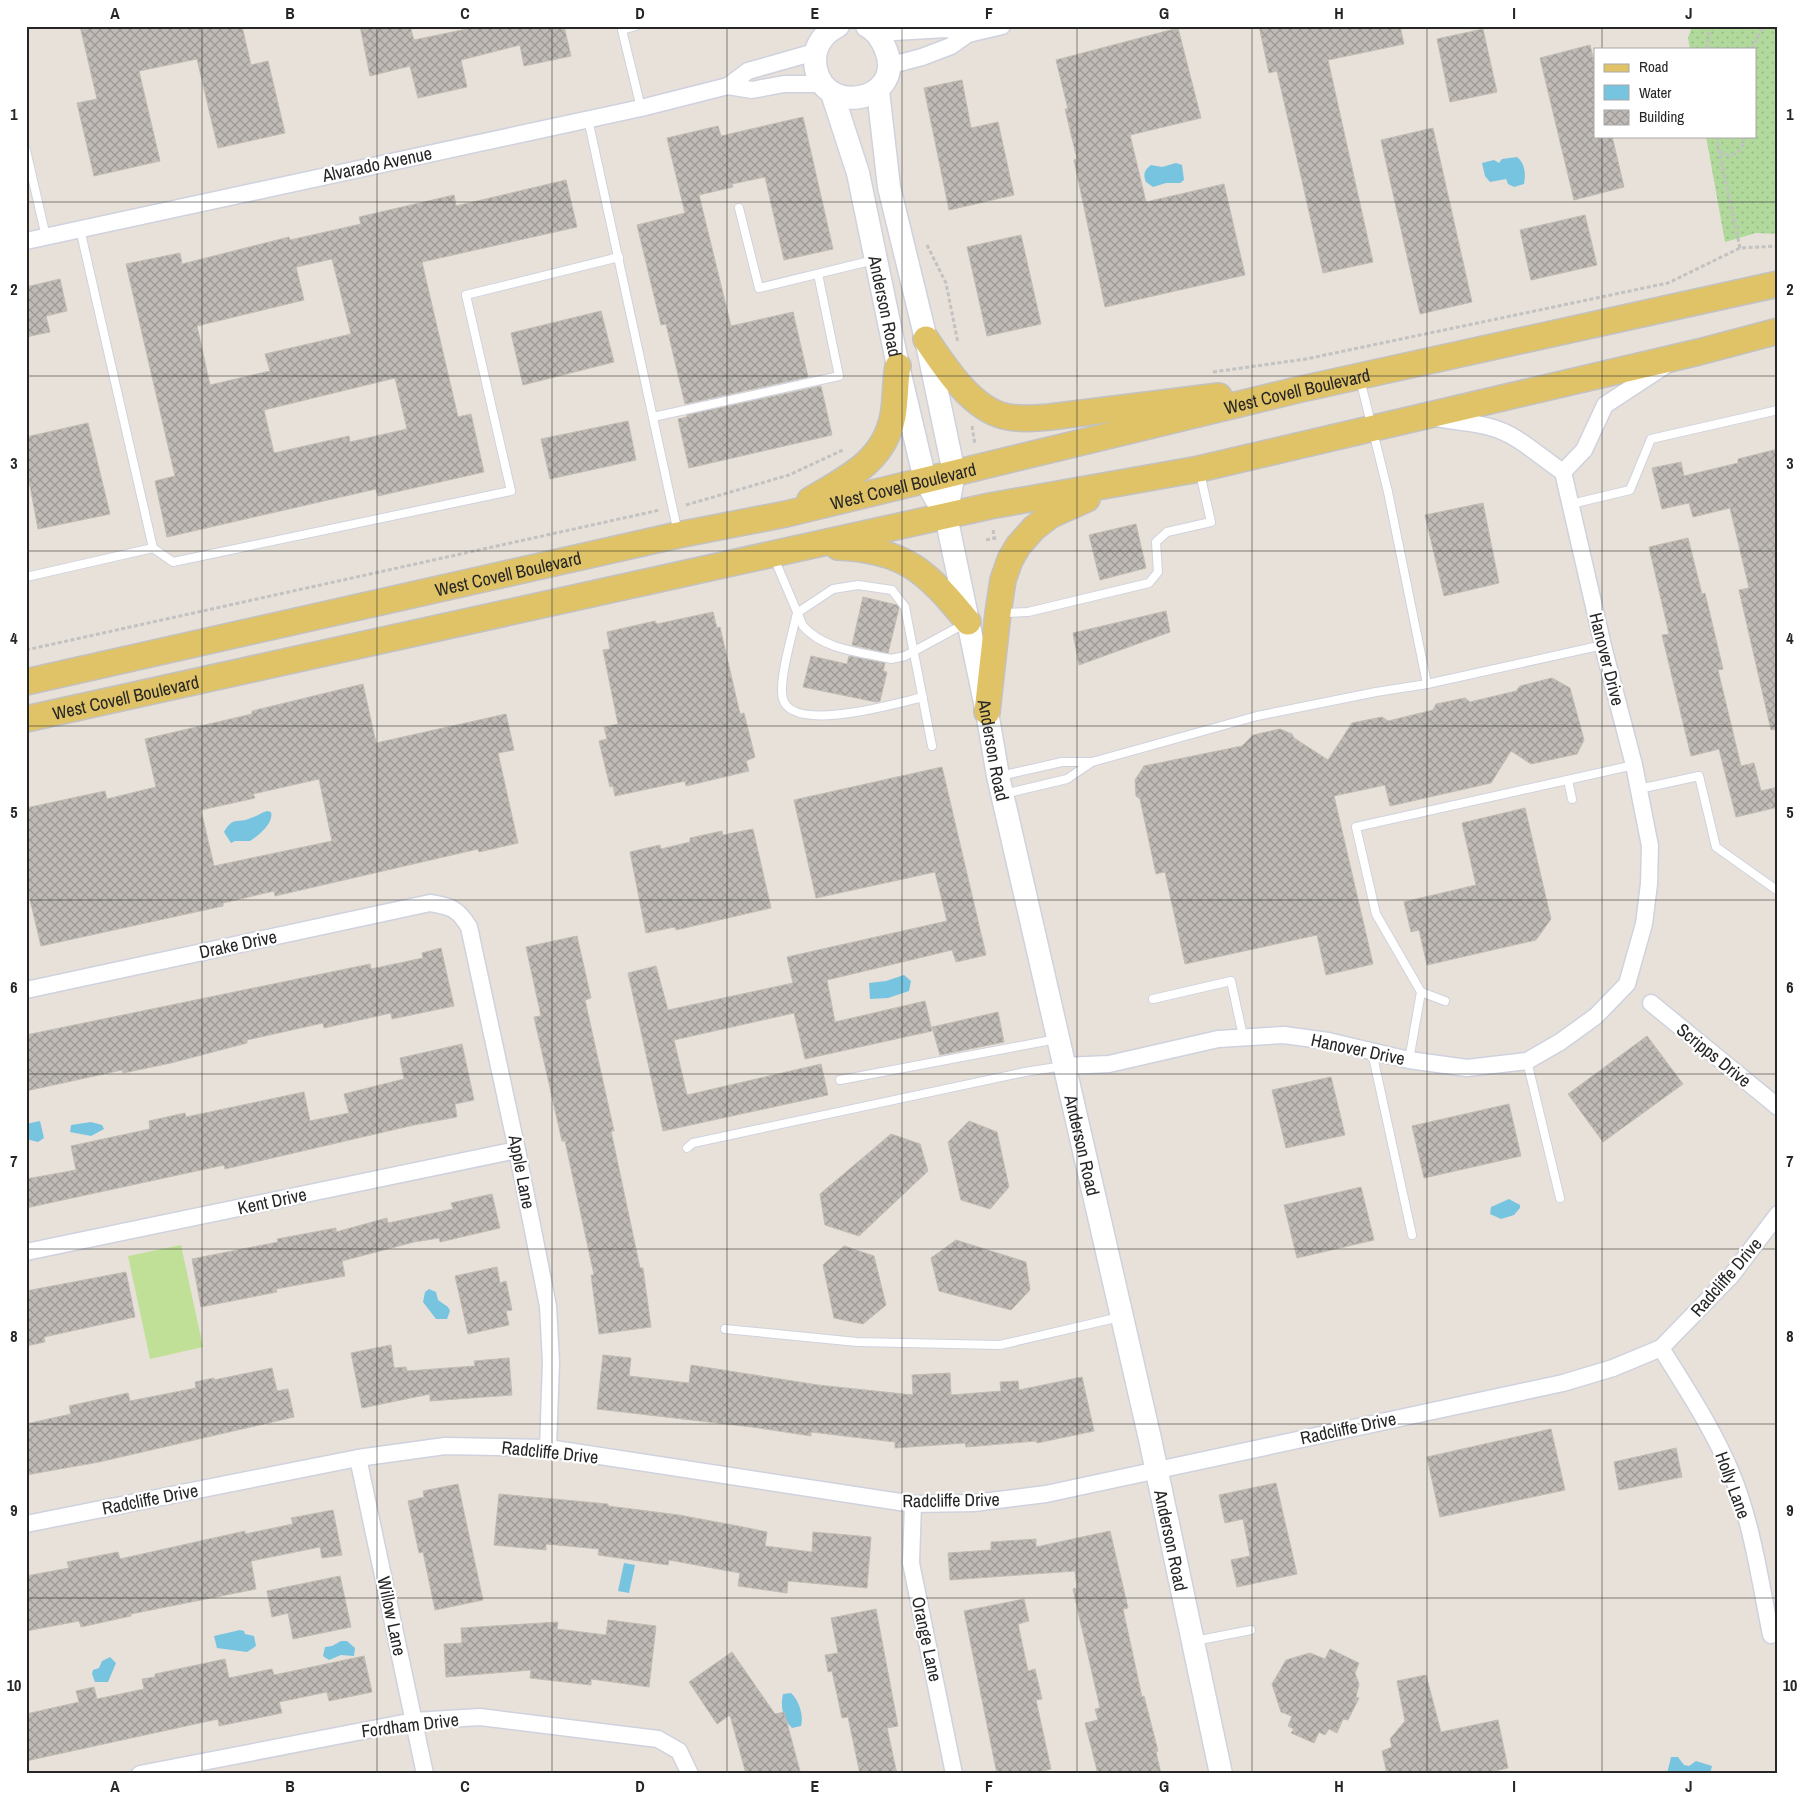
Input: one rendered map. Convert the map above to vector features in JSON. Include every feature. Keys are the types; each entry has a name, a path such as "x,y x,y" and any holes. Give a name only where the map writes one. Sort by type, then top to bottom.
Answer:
{"main road":[{"path":"827,88 842,98 855,99 867,97 878,90 886,78 888,54 872,30"},
{"name":"Anderson Road","path":"826,35 817,74 827,88 858,173 898,366 925,480 946,516 987,712 1000,786 1157,1471 1221,1774"},
{"name":"Anderson Road","path":"878,90 889,186 926,339 954,473 946,516"},
{"name":"West Covell Boulevard","path":"26,682 678,535 786,514 1297,390 1778,284"},
{"name":"West Covell Boulevard","path":"26,719 990,506 1199,469 1678,357 1778,331"},
{"path":"926,339 945,367 982,405 1003,416 1022,419 1185,399 1297,390"},
{"path":"786,514 856,472 881,450 890,430 894,413 898,366"},
{"path":"987,712 998,613 1010,560 1018,546 1034,528 1052,515 1116,485"},
{"path":"808,546 853,548 900,559 939,586 968,622"}],"street":[{"path":"888,66 944,49 968,34 1002,26"},
{"path":"872,30 946,28 968,34"},
{"name":"Alvarado Avenue","path":"26,241 588,120 728,86 748,71 826,35"},
{"name":"Alvarado Avenue","path":"728,86 752,90 784,84 827,88"},
{"path":"1425,417 1499,429 1522,441 1539,457 1563,472 1584,450 1605,405 1678,357"},
{"name":"Hanover Drive","path":"1065,1066 1109,1064 1218,1038 1284,1035 1320,1040 1409,1060 1468,1068 1527,1061 1560,1042 1596,1016 1627,984 1644,924 1649,884 1650,846 1634,765 1603,645 1563,472"},
{"name":"Drake Drive","path":"26,990 422,904 430,903 450,906"},
{"name":"Apple Lane","path":"450,906 462,916 469,927 518,1150 548,1306 551,1362 548,1448"},
{"name":"Scripps Drive","path":"1651,1003 1778,1107"},
{"name":"Kent Drive","path":"26,1252 518,1150"},
{"name":"Radcliffe Drive","path":"26,1524 358,1458 445,1446 548,1448 913,1504 974,1503 1046,1494 1563,1383 1613,1368 1661,1348 1731,1276 1778,1214"},
{"name":"Holly Lane","path":"1661,1348 1707,1424 1731,1470 1747,1520 1771,1635"},
{"name":"Willow Lane","path":"358,1458 425,1774"},
{"name":"Orange Lane","path":"913,1504 910,1528 911,1563 954,1774"},
{"name":"Fordham Drive","path":"140,1774 414,1721 480,1717 658,1739 679,1751 690,1774"}],"lane":[{"path":"636,26 622,30 641,108"},
{"path":"588,120 678,535"},
{"path":"26,150 29,172 46,237"},
{"path":"739,208 759,288 876,260"},
{"path":"80,229 153,548 173,562 512,492 466,295 619,258"},
{"path":"653,418 839,376 818,274"},
{"path":"1359,377 1388,492 1427,684"},
{"path":"1571,504 1630,490 1651,439 1778,410"},
{"path":"998,613 1028,612 1149,583 1158,572 1156,542 1167,532 1211,522 1199,469"},
{"path":"26,577 153,548"},
{"path":"772,554 797,613 810,634 824,643 891,659 913,652 968,622"},
{"path":"923,697 839,716 794,712 785,705 781,688 797,613 833,590 858,585 892,590 905,607 913,652 923,697 932,746"},
{"path":"1000,786 1062,762 1092,762 1257,716 1376,692 1427,684 1603,645"},
{"path":"1000,786 1067,779 1092,762"},
{"path":"1409,1060 1421,992 1376,914 1356,827 1634,765"},
{"path":"1639,789 1699,776 1716,847 1778,891"},
{"path":"1568,780 1572,799"},
{"path":"1152,999 1231,981 1244,1036"},
{"path":"1421,992 1445,1000"},
{"path":"840,1080 1059,1038"},
{"path":"1372,1052 1412,1235"},
{"path":"1527,1061 1560,1198"},
{"path":"687,1148 693,1143 1025,1072 1065,1066"},
{"path":"725,1328 857,1342 1000,1345 1122,1316"},
{"path":"1193,1642 1251,1630"}],"path":[{"path":"1707,48 1710,26"},
{"path":"1752,48 1763,26"},
{"path":"1717,138 1740,248"},
{"path":"1720,151 1730,156 1736,154 1742,148 1743,138"},
{"path":"925,238 946,282 959,349"},
{"path":"1207,372 1306,359 1668,283 1740,248 1778,246"},
{"path":"976,448 972,427 977,421"},
{"path":"969,441 974,440"},
{"path":"26,650 714,498 789,475 854,445"},
{"path":"986,540 994,538"}],"green space":[{"path":"1692,26 1778,26 1778,89 1775,96 1778,108 1778,234 1756,233 1725,242 1706,138 1756,138 1756,48 1690,48 1688,38"},
{"path":"181,1245 203,1347 150,1359 128,1256"}],"water":[{"path":"1517,157 1522,162 1524,169 1524,184 1514,187 1508,184 1506,179 1490,182 1485,176 1482,163 1494,160 1499,163 1502,159"},
{"path":"1176,163 1182,165 1184,180 1180,183 1166,183 1153,187 1146,182 1145,173 1151,165 1162,167"},
{"path":"267,811 271,812 270,820 261,832 250,841 235,841 231,843 224,832 230,824 246,820"},
{"path":"904,975 911,981 909,991 888,998 870,999 869,983 886,981"},
{"path":"40,1121 44,1138 38,1142 26,1139 26,1124"},
{"path":"91,1122 102,1125 104,1129 91,1136 70,1132 71,1125"},
{"path":"1509,1199 1520,1205 1520,1208 1514,1215 1501,1219 1490,1214 1491,1207"},
{"path":"429,1289 436,1292 438,1300 448,1307 450,1311 447,1319 436,1319 423,1302 425,1292"},
{"path":"624,1563 635,1565 629,1593 618,1591"},
{"path":"240,1630 244,1631 245,1634 254,1636 256,1646 247,1652 217,1648 214,1636"},
{"path":"341,1641 347,1641 355,1648 354,1656 341,1655 329,1660 323,1656 325,1647 332,1646"},
{"path":"110,1657 116,1663 108,1682 95,1682 92,1674 93,1670 99,1668 102,1661"},
{"path":"791,1693 798,1704 802,1718 801,1726 792,1728 784,1716 782,1703 783,1694"},
{"path":"1671,1757 1678,1757 1684,1765 1689,1766 1696,1761 1712,1766 1710,1774 1667,1774"}],"building":[{"path":"80,26 242,26 251,65 268,61 285,133 218,148 197,59 139,71 160,161 94,176 77,103 97,99"},
{"path":"360,26 410,26 414,40 467,29 466,26 564,26 571,56 524,66 520,45 461,60 467,87 418,98 410,66 370,76"},
{"path":"1259,26 1400,26 1404,44 1328,60 1373,262 1323,273 1277,71 1269,73"},
{"path":"1178,28 1201,118 1130,135 1146,202 1224,184 1245,275 1105,307 1074,160 1077,159 1065,109 1068,109 1056,60"},
{"path":"1483,29 1497,92 1450,102 1437,39"},
{"path":"1590,45 1594,62 1594,138 1612,138 1624,187 1574,200 1540,58"},
{"path":"962,80 971,128 998,122 1014,195 949,210 924,88"},
{"path":"803,117 833,249 784,260 765,177 732,184 733,187 699,195 731,326 793,312 808,377 685,404 666,324 661,325 637,225 685,213 667,138 718,126 721,136"},
{"path":"1433,128 1472,302 1420,314 1381,140"},
{"path":"566,180 577,227 422,262 458,417 471,414 484,472 378,496 376,489 167,537 155,481 175,476 126,264 180,253 182,264 289,237 290,240 361,224 359,217 454,195 456,206","holes":["332,259 351,334 265,354 270,371 210,385 197,326 304,300 296,267","395,378 407,429 350,442 349,436 274,453 264,410"]},
{"path":"1585,215 1597,265 1531,280 1520,230"},
{"path":"1021,235 1041,324 987,336 967,247"},
{"path":"60,279 67,311 46,316 50,332 26,337 26,287"},
{"path":"601,311 614,362 523,385 511,333"},
{"path":"821,386 832,435 689,468 678,419 687,417 687,415"},
{"path":"628,421 636,460 550,479 541,439"},
{"path":"88,423 110,514 38,529 28,475 26,475 26,437"},
{"path":"1778,449 1778,729 1771,730 1739,590 1749,588 1730,508 1693,517 1689,503 1662,509 1652,468 1681,462 1684,476 1738,463 1738,459"},
{"path":"1483,503 1499,583 1444,596 1425,515"},
{"path":"1136,524 1146,568 1100,580 1089,535"},
{"path":"1688,538 1702,594 1705,593 1723,669 1718,670 1741,766 1754,763 1761,791 1778,787 1778,807 1736,817 1719,749 1691,756 1662,635 1669,634 1649,547"},
{"path":"863,597 897,605 899,608 888,653 852,645"},
{"path":"1166,611 1170,632 1079,665 1073,633"},
{"path":"713,612 717,628 720,627 740,714 744,713 755,757 746,761 749,771 686,786 685,781 615,796 613,786 610,787 599,741 607,739 604,727 618,724 603,650 610,649 607,632 655,621 657,624"},
{"path":"811,656 847,664 849,656 885,663 883,671 887,672 880,701 876,702 803,687"},
{"path":"1552,678 1570,688 1584,740 1577,754 1531,764 1511,751 1491,783 1390,806 1385,785 1334,796 1373,964 1326,975 1317,935 1185,964 1165,872 1156,874 1140,799 1136,796 1135,780 1144,766 1242,746 1253,735 1280,729 1292,734 1294,738 1328,760 1352,723 1382,717 1388,721 1433,710 1436,704 1465,698 1470,702 1516,691 1520,686"},
{"path":"363,684 376,743 506,714 514,750 498,753 518,843 479,852 478,849 275,896 274,891 223,903 223,906 41,946 26,883 26,808 105,791 107,799 156,787 145,739 252,714 252,711","holes":["319,779 332,841 214,866 201,810 255,798 253,794"]},
{"path":"942,767 986,955 956,962 952,950 827,980 835,1022 925,1001 932,1031 805,1059 794,1013 674,1040 687,1095 821,1064 828,1095 663,1131 628,973 656,966 668,1010 793,983 787,957 947,921 935,872 816,898 794,800"},
{"path":"1525,808 1551,919 1536,940 1427,965 1419,930 1411,932 1404,902 1476,885 1462,823"},
{"path":"753,829 771,908 676,930 675,927 646,933 630,852 660,845 661,849 690,842 690,838 722,831 723,835"},
{"path":"577,936 591,998 585,1000 614,1131 611,1131 640,1268 643,1268 651,1327 599,1334 591,1275 594,1275 565,1141 562,1141 534,1017 541,1016 526,947"},
{"path":"441,948 454,1006 392,1019 391,1013 324,1028 323,1023 247,1040 247,1043 171,1063 123,1073 122,1070 26,1091 26,1035 370,964 371,969 423,958 422,953"},
{"path":"998,1012 1004,1042 940,1055 932,1027"},
{"path":"1647,1036 1683,1084 1603,1142 1568,1094"},
{"path":"462,1044 474,1100 455,1104 457,1117 414,1125 225,1169 224,1165 26,1208 26,1179 76,1170 71,1146 150,1129 149,1121 185,1113 186,1117 304,1092 310,1121 349,1113 344,1094 404,1079 400,1058"},
{"path":"1331,1077 1345,1135 1286,1148 1272,1090"},
{"path":"1509,1104 1521,1156 1424,1178 1412,1126"},
{"path":"969,1121 997,1132 1009,1187 990,1209 961,1200 948,1142"},
{"path":"891,1134 920,1144 928,1171 859,1236 825,1225 820,1194"},
{"path":"1361,1187 1374,1240 1297,1258 1284,1205"},
{"path":"492,1194 500,1228 440,1242 439,1238 414,1242 342,1261 345,1276 276,1289 277,1292 201,1307 192,1259 278,1242 277,1239 336,1228 336,1232 387,1218 388,1223 453,1209 451,1203"},
{"path":"956,1240 1026,1262 1030,1290 1011,1310 939,1291 931,1258"},
{"path":"844,1246 874,1256 886,1305 863,1324 834,1318 823,1265"},
{"path":"497,1267 500,1283 506,1281 512,1310 506,1311 509,1325 468,1334 455,1276"},
{"path":"126,1272 135,1317 44,1337 45,1342 26,1346 26,1291"},
{"path":"391,1345 394,1368 406,1367 407,1371 475,1366 474,1361 509,1358 512,1395 430,1401 430,1394 362,1408 351,1353"},
{"path":"603,1355 631,1358 629,1376 689,1383 691,1365 818,1385 913,1395 912,1375 950,1373 951,1395 1001,1391 1000,1382 1018,1381 1019,1390 1082,1377 1094,1431 1037,1443 1036,1441 966,1447 965,1443 895,1448 895,1442 811,1432 811,1436 752,1427 597,1409"},
{"path":"272,1368 277,1391 288,1389 294,1417 99,1462 26,1475 26,1424 71,1414 69,1406 128,1393 130,1401 196,1388 195,1382"},
{"path":"1551,1429 1565,1490 1440,1517 1427,1457"},
{"path":"1676,1448 1682,1477 1619,1490 1614,1462"},
{"path":"1276,1483 1297,1574 1237,1587 1231,1560 1250,1556 1243,1519 1225,1523 1219,1495"},
{"path":"458,1484 483,1600 435,1610 423,1552 419,1553 408,1501 424,1497 423,1491"},
{"path":"499,1494 608,1504 608,1506 679,1515 767,1532 765,1546 812,1552 813,1532 871,1537 867,1588 788,1581 787,1593 738,1586 740,1573 669,1560 668,1565 598,1555 599,1549 546,1544 546,1550 494,1545"},
{"path":"333,1510 342,1555 322,1558 320,1547 251,1561 256,1589 131,1614 131,1616 81,1627 79,1621 26,1631 26,1576 69,1568 67,1562 118,1552 120,1559 245,1531 245,1534 293,1524 291,1518"},
{"path":"1110,1531 1128,1608 1123,1609 1142,1697 1144,1696 1158,1751 1156,1752 1161,1774 1098,1774 1085,1723 1098,1720 1095,1709 1100,1708 1073,1589 1077,1588 1075,1571 950,1580 948,1553 991,1550 991,1542 1036,1539 1036,1547"},
{"path":"340,1576 351,1627 293,1639 288,1613 272,1617 267,1591"},
{"path":"1024,1599 1029,1621 1018,1624 1028,1671 1035,1669 1042,1699 1036,1700 1051,1769 1030,1774 997,1774 964,1611"},
{"path":"876,1609 898,1726 887,1728 897,1774 860,1774 848,1717 842,1718 832,1671 828,1672 825,1655 838,1653 831,1618"},
{"path":"608,1620 656,1626 649,1687 591,1679 591,1685 530,1678 531,1670 446,1677 444,1644 462,1643 461,1628 558,1622 557,1629 606,1635"},
{"path":"1330,1649 1359,1663 1355,1673 1359,1684 1356,1697 1359,1698 1348,1720 1343,1719 1337,1733 1329,1729 1325,1735 1319,1732 1314,1743 1291,1733 1294,1729 1288,1726 1292,1716 1281,1712 1272,1684 1286,1660 1310,1653 1325,1659"},
{"path":"732,1652 775,1714 784,1712 800,1771 788,1774 746,1774 730,1715 717,1724 689,1682"},
{"path":"364,1656 372,1692 329,1701 327,1692 279,1702 282,1713 219,1726 218,1719 26,1761 26,1714 79,1702 76,1691 94,1687 97,1699 144,1689 142,1679 155,1677 155,1674 225,1659 229,1678 272,1669 274,1675"},
{"path":"1426,1675 1441,1732 1498,1720 1508,1768 1482,1774 1387,1774 1382,1751 1392,1747 1390,1739 1405,1721 1397,1681"}]}
